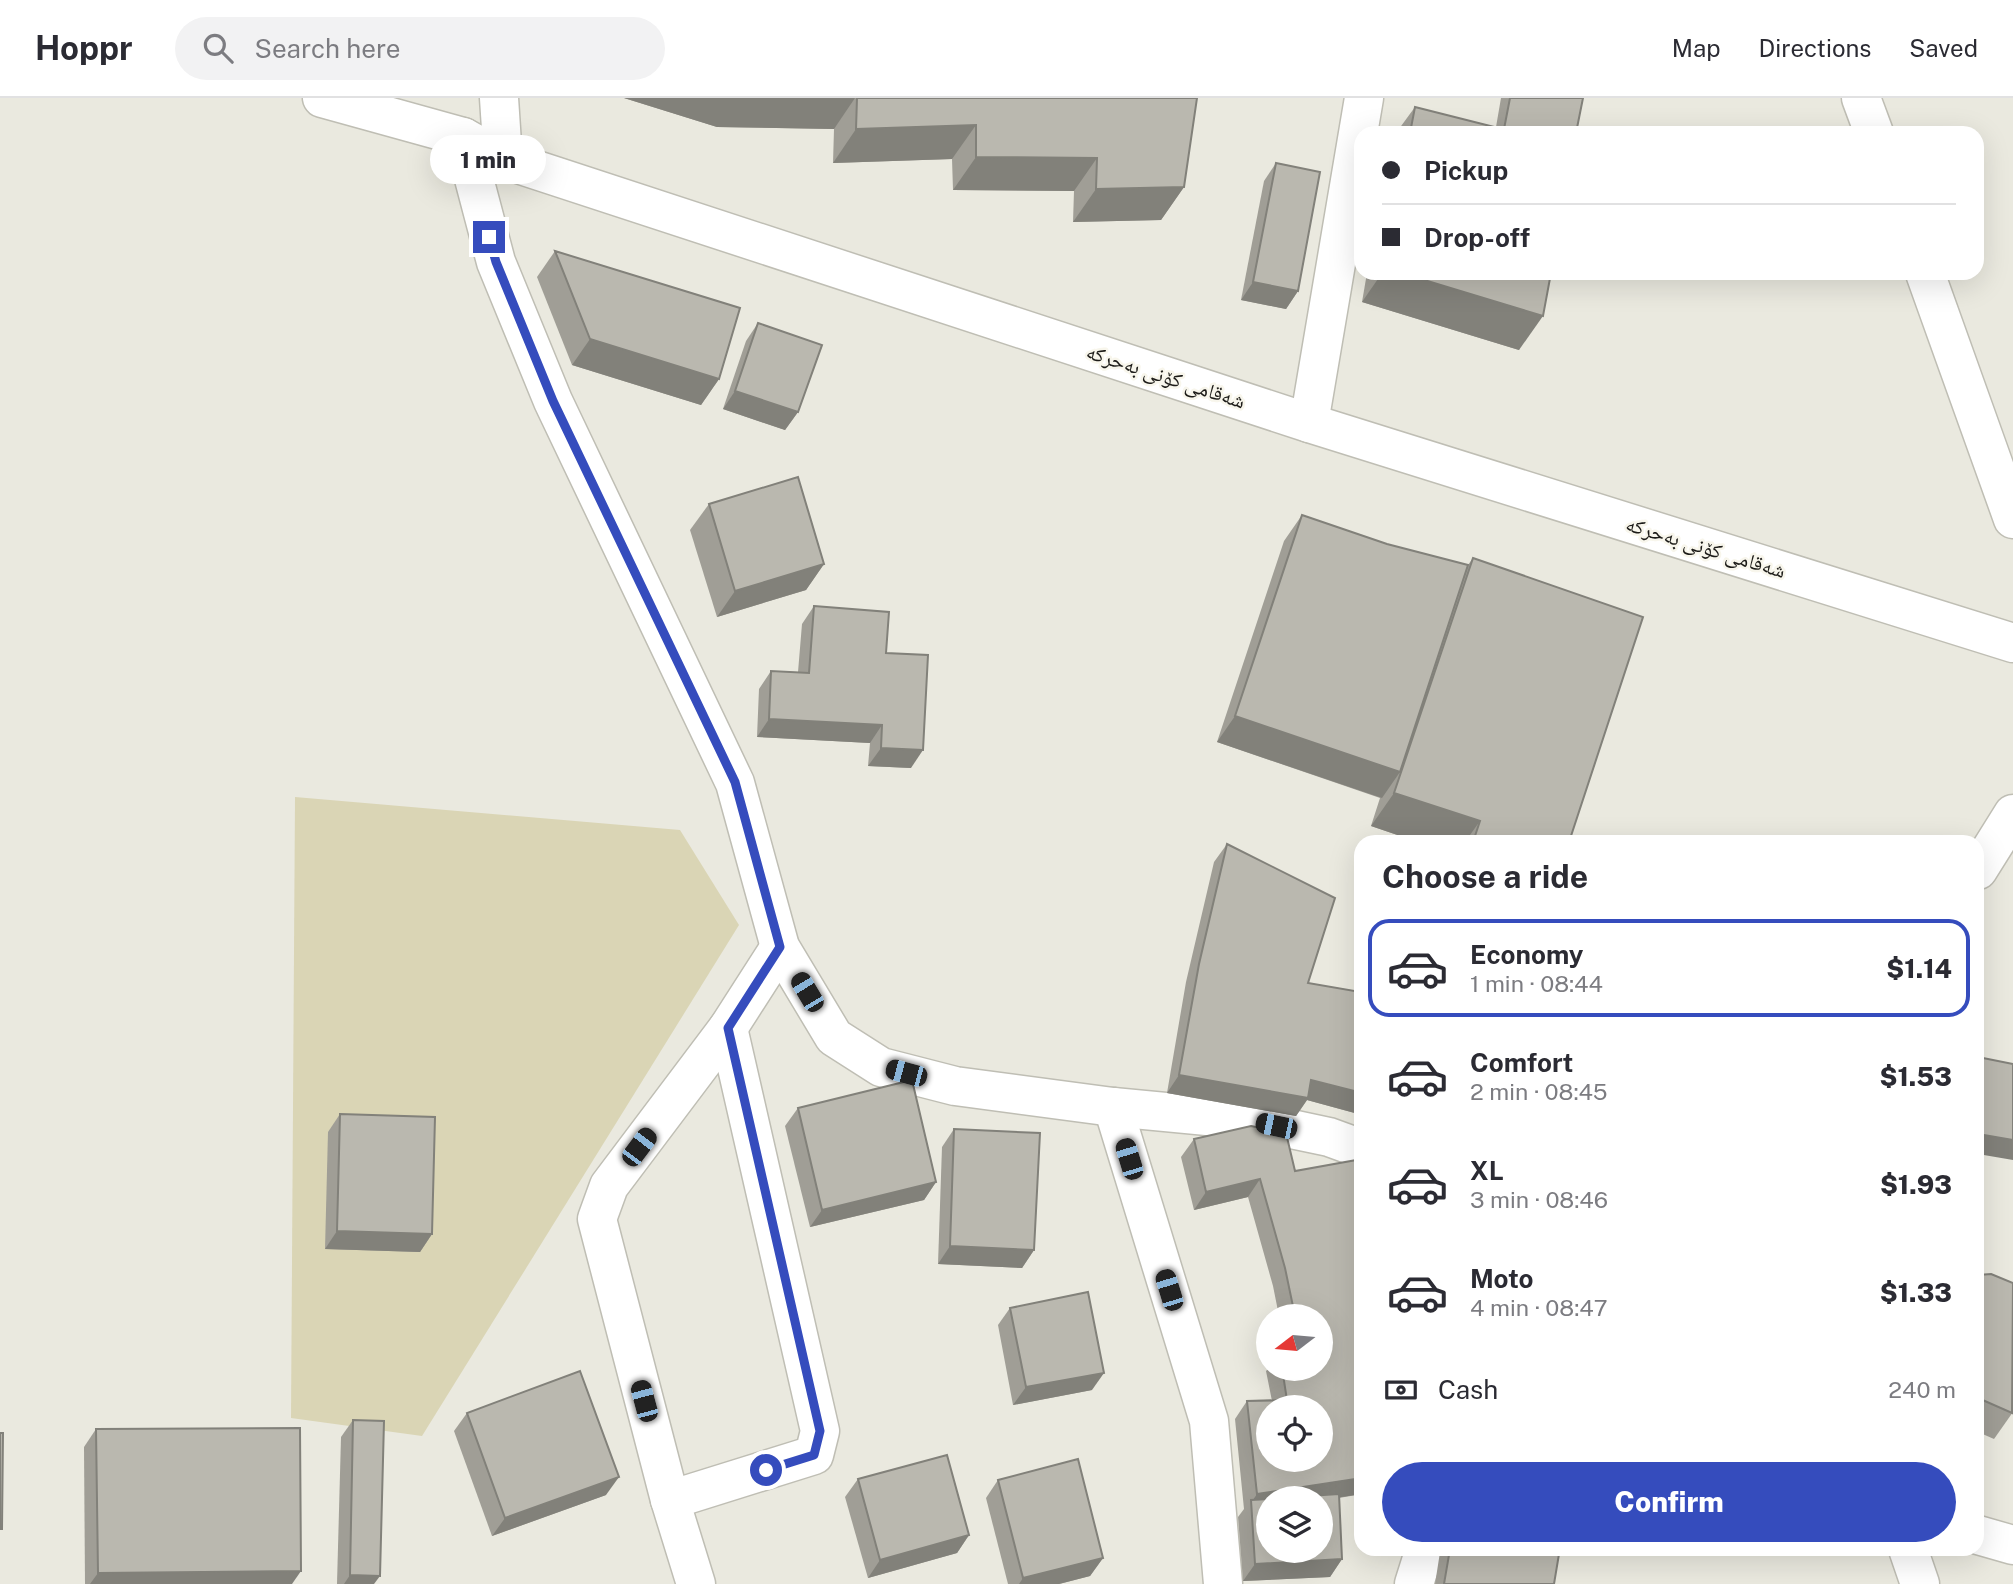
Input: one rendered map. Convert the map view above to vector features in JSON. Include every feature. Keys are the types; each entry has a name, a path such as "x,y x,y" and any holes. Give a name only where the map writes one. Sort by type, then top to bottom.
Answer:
{"street":[{"name":"شەقامی کۆنی بەحرکە","path":"323,98 463,137 503,159 1310,422 2013,643"},
{"path":"499,98 503,159"},
{"path":"1359,126 1364,98"},
{"path":"1861,98 1871,126"},
{"path":"463,137 496,262 553,401 735,782 780,947 834,1037 881,1067 955,1086 1113,1107 1250,1120 1329,1137 1354,1146"},
{"path":"1310,422 1354,158"},
{"path":"1928,280 2013,519"},
{"path":"1984,860 2013,814"},
{"path":"696,1584 670,1500 597,1219 609,1186 728,1028 780,947"},
{"path":"670,1500 814,1455 820,1431 728,1028"},
{"path":"1113,1107 1209,1421 1223,1584"},
{"path":"1984,1537 2013,1545"},
{"path":"1414,1584 1423,1556"},
{"path":"1910,1556 1920,1584"}],"shaded area":[{"path":"295,797 680,830 739,925 422,1436 291,1418"}],"building":[{"path":"857,98 1197,98 1184,187 1096,189 1097,158 976,157 976,125 856,129"},
{"path":"1510,98 1583,98 1577,126 1505,126"},
{"path":"1415,107 1490,126 1411,126"},
{"path":"1276,163 1320,172 1298,291 1253,282"},
{"path":"555,251 740,308 719,379 590,339"},
{"path":"1424,280 1550,280 1543,316"},
{"path":"758,323 822,345 798,412 735,391"},
{"path":"798,477 824,564 735,591 709,504"},
{"path":"1302,515 1387,544 1468,565 1400,772 1235,716"},
{"path":"1473,558 1643,617 1571,835 1475,835 1480,821 1394,793"},
{"path":"814,606 889,612 886,653 928,655 923,750 881,748 882,725 769,719 771,671 809,673"},
{"path":"1227,844 1335,898 1308,983 1354,991 1354,1091 1311,1080 1308,1098 1179,1075 1199,964"},
{"path":"1984,1058 2013,1064 2013,1140 1984,1135"},
{"path":"912,1080 936,1182 822,1210 798,1108"},
{"path":"340,1114 435,1117 432,1234 337,1231"},
{"path":"1251,1126 1286,1133 1295,1171 1354,1160 1354,1479 1310,1486 1256,1486 1247,1401 1256,1401 1256,1472 1333,1472 1333,1395 1286,1395 1284,1381 1334,1381 1334,1304 1292,1304 1260,1179 1206,1192 1194,1139"},
{"path":"954,1129 1040,1133 1034,1250 950,1246"},
{"path":"1991,1274 2013,1283 2012,1413 1984,1401 1984,1275"},
{"path":"1088,1292 1104,1373 1026,1387 1010,1308"},
{"path":"580,1371 619,1477 505,1518 467,1413"},
{"path":"353,1420 384,1421 380,1576 350,1575"},
{"path":"300,1428 301,1571 98,1573 96,1429"},
{"path":"0,1433 3,1433 2,1529 0,1529"},
{"path":"947,1455 969,1535 880,1560 858,1479"},
{"path":"1078,1459 1103,1558 1023,1578 998,1480"},
{"path":"1333,1494 1339,1494 1342,1559 1333,1560"},
{"path":"1251,1500 1256,1500 1256,1563 1272,1563 1255,1564"},
{"path":"1449,1556 1559,1556 1554,1584 1444,1584"}],"route":[{"path":"489,237 496,262 553,401 735,782 780,947 728,1028 820,1431 814,1455 766,1470"}]}
